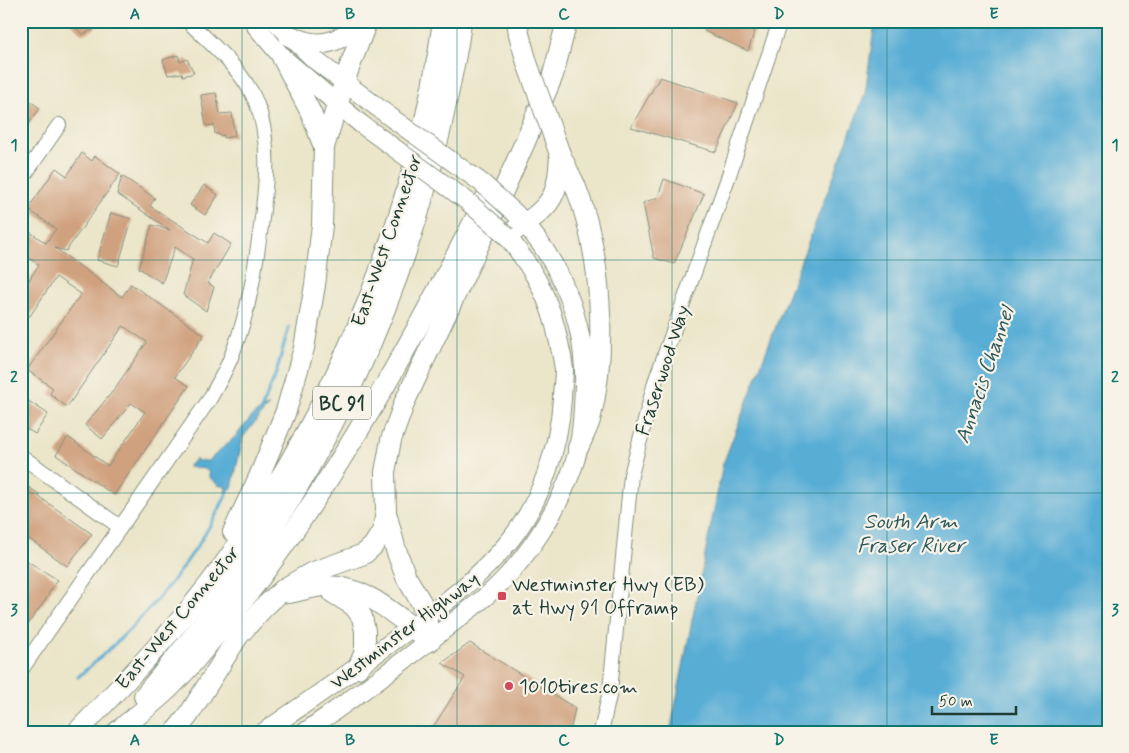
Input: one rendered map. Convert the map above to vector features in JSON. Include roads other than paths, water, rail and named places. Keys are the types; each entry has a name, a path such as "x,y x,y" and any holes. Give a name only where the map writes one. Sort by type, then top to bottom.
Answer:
{"highway":[{"path":"289,36 314,43 334,41 350,32 362,21"},
{"path":"206,588 260,477 286,411 304,348 315,285 322,225 324,146 348,70 367,21"},
{"name":"East-West Connector","path":"77,732 149,656 206,588 232,553 280,479 322,402 353,337 375,284 419,145 436,70 442,21"},
{"name":"East-West Connector","path":"116,732 202,627 252,557 291,497 332,423 369,349 418,216 441,130 461,21"},
{"path":"116,732 176,681 208,645 317,499 399,362 446,277 499,174 567,24"},
{"path":"175,732 188,716 239,636 265,606 285,588 311,573 364,554 373,546 383,530 386,511 385,472 391,440 405,401 525,142 553,75 567,24"},
{"path":"518,27 527,63 560,154 575,186 585,218 596,266 599,309 599,348 596,380 589,420 578,448"},
{"path":"282,57 311,113 324,146"},
{"path":"507,236 520,218 535,215 552,197 558,179 560,154"},
{"path":"386,511 394,547 403,570 421,602 419,623"},
{"path":"265,606 288,593 322,586 345,588 368,596 419,623 430,641"},
{"path":"322,586 354,606 362,617 365,633 365,651 358,668"}],"main road":[{"name":"Westminster Highway","path":"254,21 282,57 361,124 467,201 507,236 539,282 554,318 564,367 557,438 547,471 526,516 511,539 480,573 419,623 358,668 264,732"},
{"name":"Westminster Highway","path":"275,21 289,36 345,83 482,183 520,218 559,272 571,302 580,333 584,367 583,402 578,448 573,468 558,501 538,536 516,565 493,590 430,641 305,732"}],"street":[{"path":"21,670 191,428 224,374 246,313 255,271 265,192 266,154 263,121 256,101 234,68 188,21"},
{"name":"Fraserwood Way","path":"601,732 610,691 631,475 655,382 728,178 780,21"},
{"path":"21,180 59,125"},
{"path":"21,456 120,527"}],"water":[{"name":"South Arm Fraser River","path":"875,21 1108,21 1108,732 670,732 723,464 865,94"},
{"path":"269,405 243,437 232,488 225,492 226,487 218,485 209,477 209,473 205,469 188,467 195,459 208,461 236,436 253,415"}],"waterway":[{"path":"261,410 276,373 289,327"},
{"path":"78,677 126,634 174,579 198,545 229,489"}],"place":[{"name":"Westminster Hwy (EB) at Hwy 91 Offramp","path":"502,596"},
{"name":"1010tires.com","path":"509,686"}],"water label":[{"name":"Annacis Channel","path":"984,375"}]}
